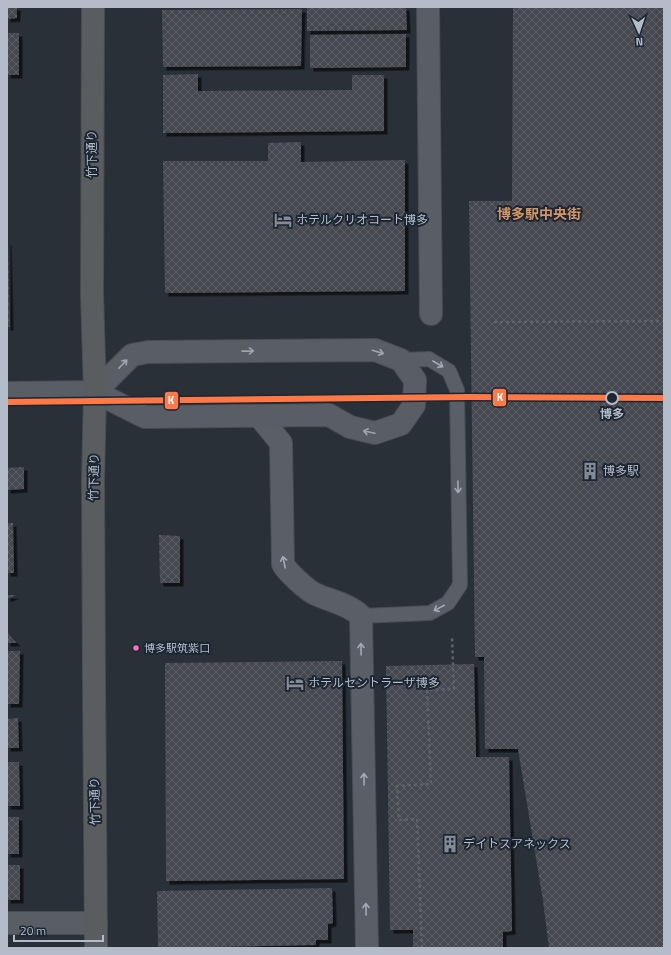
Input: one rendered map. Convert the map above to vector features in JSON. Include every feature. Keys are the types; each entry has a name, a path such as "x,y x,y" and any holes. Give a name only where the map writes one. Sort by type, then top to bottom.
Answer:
{"highway":[{"name":"竹下通り","path":"92,7 92,294 96,392 94,481 96,948"}],"street":[{"path":"428,7 431,314"},
{"path":"7,393 96,392 145,417 329,415 350,427 375,433 401,424 414,405 414,380 401,360 375,350 148,352 132,355 96,392"},
{"path":"259,416 281,443 283,564 286,570 313,593 355,610 360,616 367,948"},
{"path":"7,923 96,924"}],"lane":[{"path":"360,616 430,613 448,603 460,585 456,390 449,371 429,359 401,360"}],"path":[{"path":"494,322 664,321"},
{"path":"422,948 417,820 399,820 397,786 431,784 427,690 454,689 452,637"}],"building":[{"path":"7,7 17,7 17,18 7,19"},
{"path":"406,7 407,30 307,31 307,8"},
{"name":"博多駅","path":"513,7 664,7 664,948 549,948 543,901 518,749 485,749 484,657 475,657 469,201 512,201"},
{"path":"302,9 301,66 163,67 162,10"},
{"path":"7,33 19,33 19,75 7,75"},
{"path":"406,34 406,67 310,68 310,35"},
{"path":"198,74 198,91 352,90 352,75 384,75 384,131 163,133 163,75"},
{"path":"301,142 301,162 405,160 405,291 165,293 163,161 268,161 268,143"},
{"path":"8,242 10,327 7,327"},
{"path":"24,467 24,489 7,490 7,468"},
{"path":"7,523 13,523 14,573 7,573"},
{"path":"159,535 180,536 180,583 160,583"},
{"path":"7,595 16,595 7,599"},
{"path":"7,632 17,643 7,643"},
{"path":"7,651 20,651 19,704 7,704"},
{"path":"342,661 344,879 166,881 165,663"},
{"name":"デイトスアネックス","path":"474,664 476,757 509,757 512,931 503,932 503,948 413,948 413,930 390,930 386,666"},
{"path":"18,718 19,748 7,748 7,719"},
{"path":"7,762 19,762 20,806 7,806"},
{"path":"7,817 19,817 19,854 7,854"},
{"path":"7,865 20,865 20,900 7,900"},
{"path":"332,888 333,923 328,924 328,940 316,940 316,945 158,948 157,891"}],"transit line":[{"name":"K","path":"7,402 469,397 664,398"}],"place":[{"name":"ホテルクリオコート博多","path":"283,220"},
{"name":"博多","path":"612,398"},
{"name":"博多駅","path":"590,471"},
{"name":"博多駅筑紫口","path":"136,648"},
{"name":"ホテルセントラーザ博多","path":"295,683"},
{"name":"デイトスアネックス","path":"450,844"}],"district":[{"name":"博多駅中央街","path":"539,214"}]}
